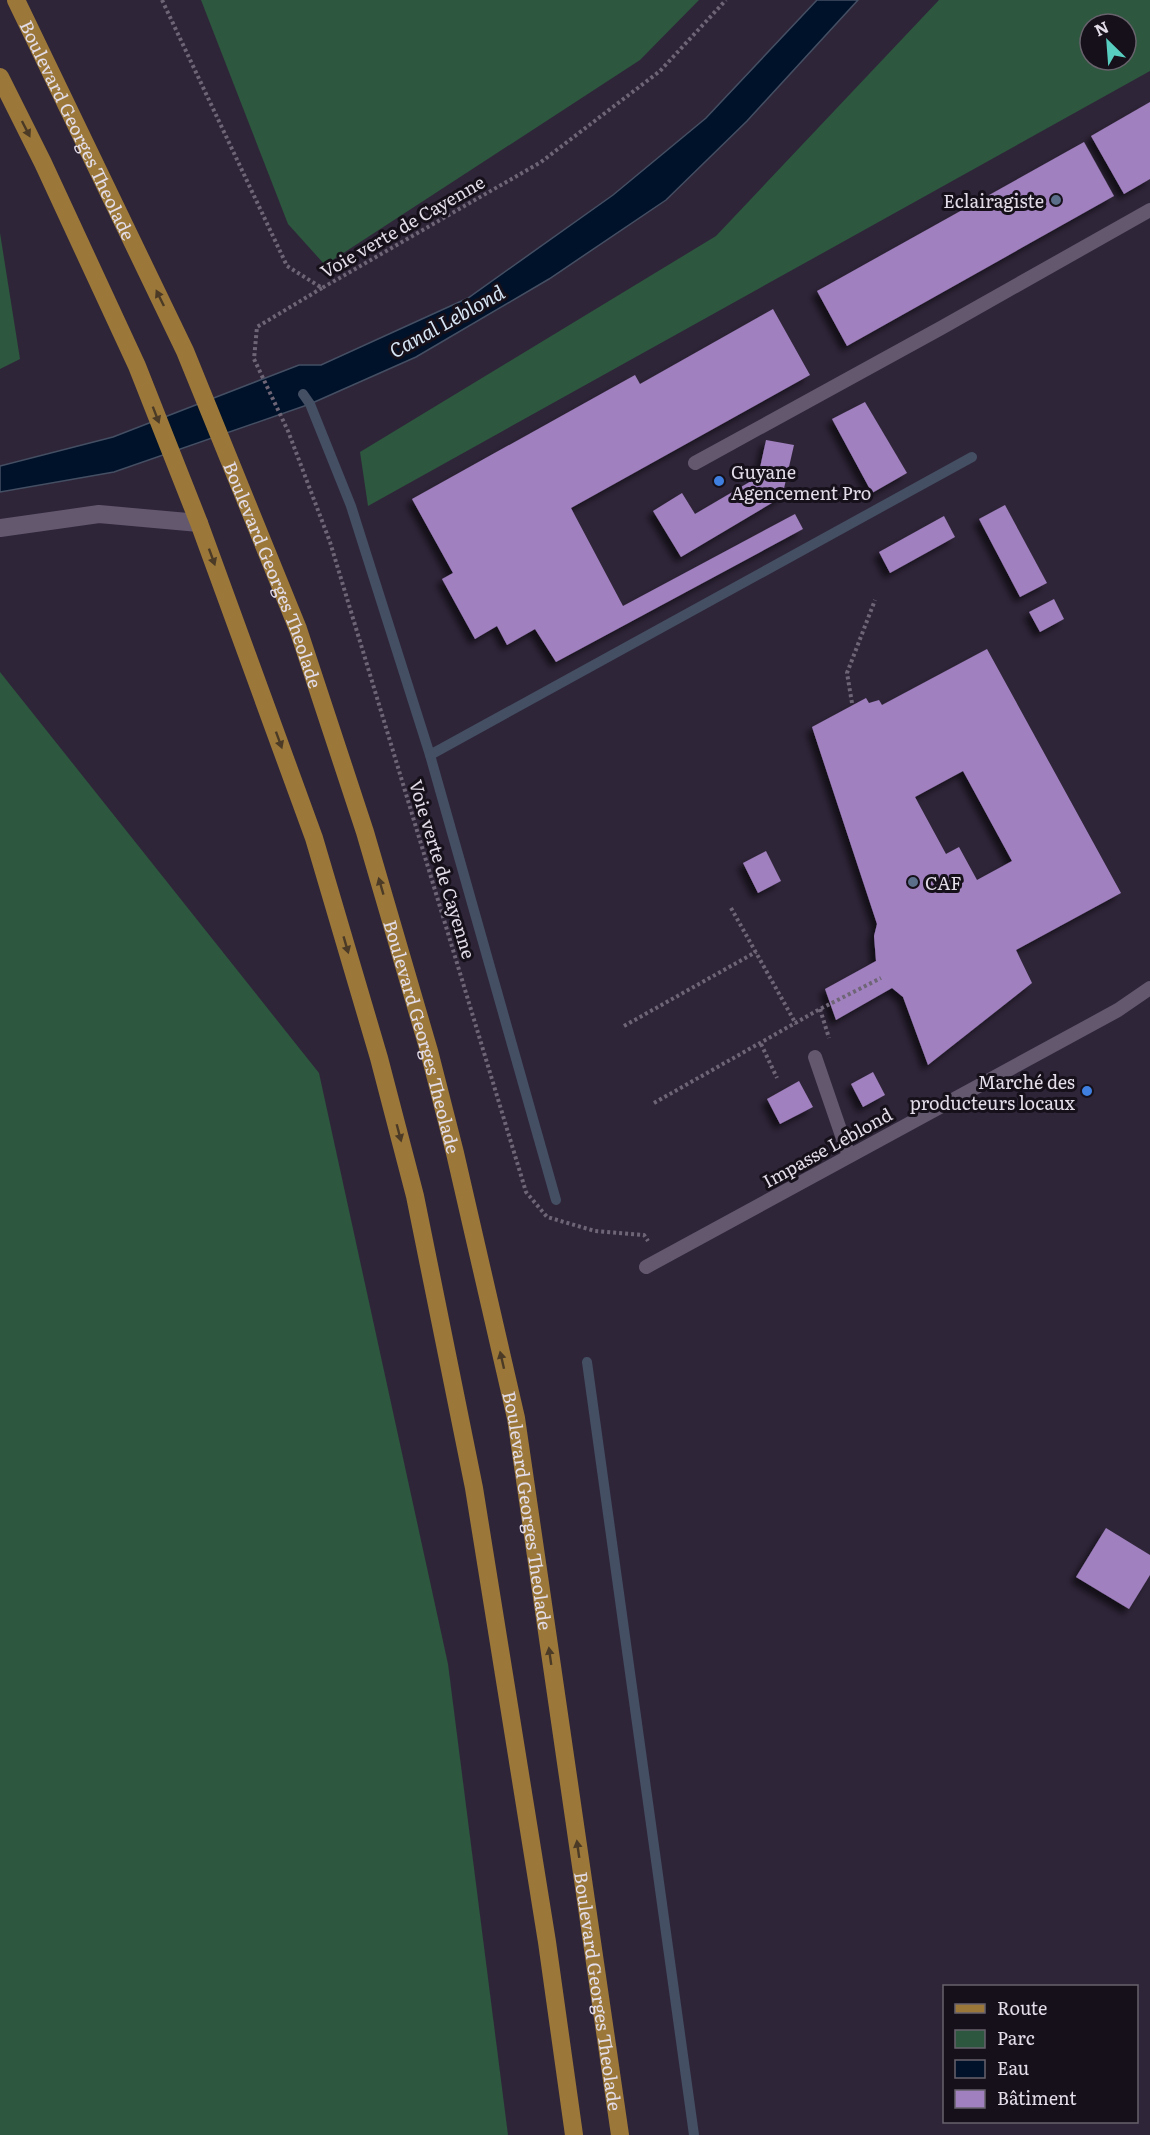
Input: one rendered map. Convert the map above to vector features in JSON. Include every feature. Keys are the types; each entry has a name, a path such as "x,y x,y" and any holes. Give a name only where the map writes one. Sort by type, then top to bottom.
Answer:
{"main road":[{"name":"Boulevard Georges Theolade","path":"16,0 185,351 298,628 365,832 429,1051 458,1165 516,1418 620,2135"},
{"path":"0,77 43,163 137,366 199,523 315,838 379,1058 416,1196 474,1488 545,1930 574,2135"}],"street":[{"path":"0,528 99,514 199,523"}],"lane":[{"path":"695,463 1150,210"},
{"name":"Impasse Leblond","path":"646,1267 1118,1010 1150,988"},
{"path":"814,1057 849,1156"}],"path":[{"name":"Voie verte de Cayenne","path":"162,0 287,266 322,288"},
{"name":"Voie verte de Cayenne","path":"644,1234 595,1231 547,1217 526,1192 330,542 288,431 254,359 257,327 541,162 660,71 726,0"},
{"path":"852,703 847,673 875,600"},
{"path":"731,908 796,1024"},
{"path":"624,1026 756,952"},
{"path":"654,1103 820,1009 881,978"},
{"path":"761,1044 777,1078"}],"green space":[{"path":"201,0 699,0 640,60 325,265 288,224"},
{"path":"939,0 1150,0 1150,71 368,506 360,452 716,236"},
{"path":"0,233 20,359 0,369"},
{"path":"0,672 319,1073 448,1664 508,2135 0,2135"}],"water":[{"name":"Canal Leblond","path":"817,0 858,0 747,121 666,200 549,279 416,357 310,404 114,472 0,492 0,466 113,437 299,365 321,365 468,298 613,195 706,118"}],"building":[{"path":"1150,102 1150,179 1124,194 1091,136"},
{"path":"1084,142 1114,196 847,346 817,291"},
{"path":"773,309 810,375 571,508 623,606 795,514 803,529 556,662 535,629 507,645 497,626 475,639 442,579 453,573 412,499 635,375 640,384"},
{"path":"865,402 907,473 872,493 832,419"},
{"path":"766,440 794,445 782,497 681,557 653,511 682,493 695,514 758,477"},
{"path":"1005,505 1047,583 1020,597 979,519"},
{"path":"944,516 955,537 890,573 879,552"},
{"path":"1054,599 1064,619 1040,632 1029,612"},
{"path":"987,649 1121,893 1016,950 1032,983 928,1065 903,997 892,988 836,1020 825,989 876,961 874,936 877,924 812,727 866,698 869,703 879,700 882,705","holes":["963,771 1012,861 977,880 959,847 946,854 915,797"]},
{"path":"766,851 781,881 758,893 743,863"},
{"path":"873,1072 885,1095 863,1107 851,1084"},
{"path":"799,1081 813,1107 780,1124 767,1099"},
{"path":"1106,1528 1150,1555 1150,1575 1129,1609 1076,1577"}],"waterway":[{"path":"303,394 310,404 351,506 430,755 556,1200"},
{"path":"430,755 972,457"},
{"path":"587,1362 694,2135"}],"place":[{"name":"Eclairagiste","path":"1056,200"},
{"name":"Guyane Agencement Pro","path":"719,481"},
{"name":"CAF","path":"913,882"},
{"name":"Marché des producteurs locaux","path":"1087,1091"}]}
